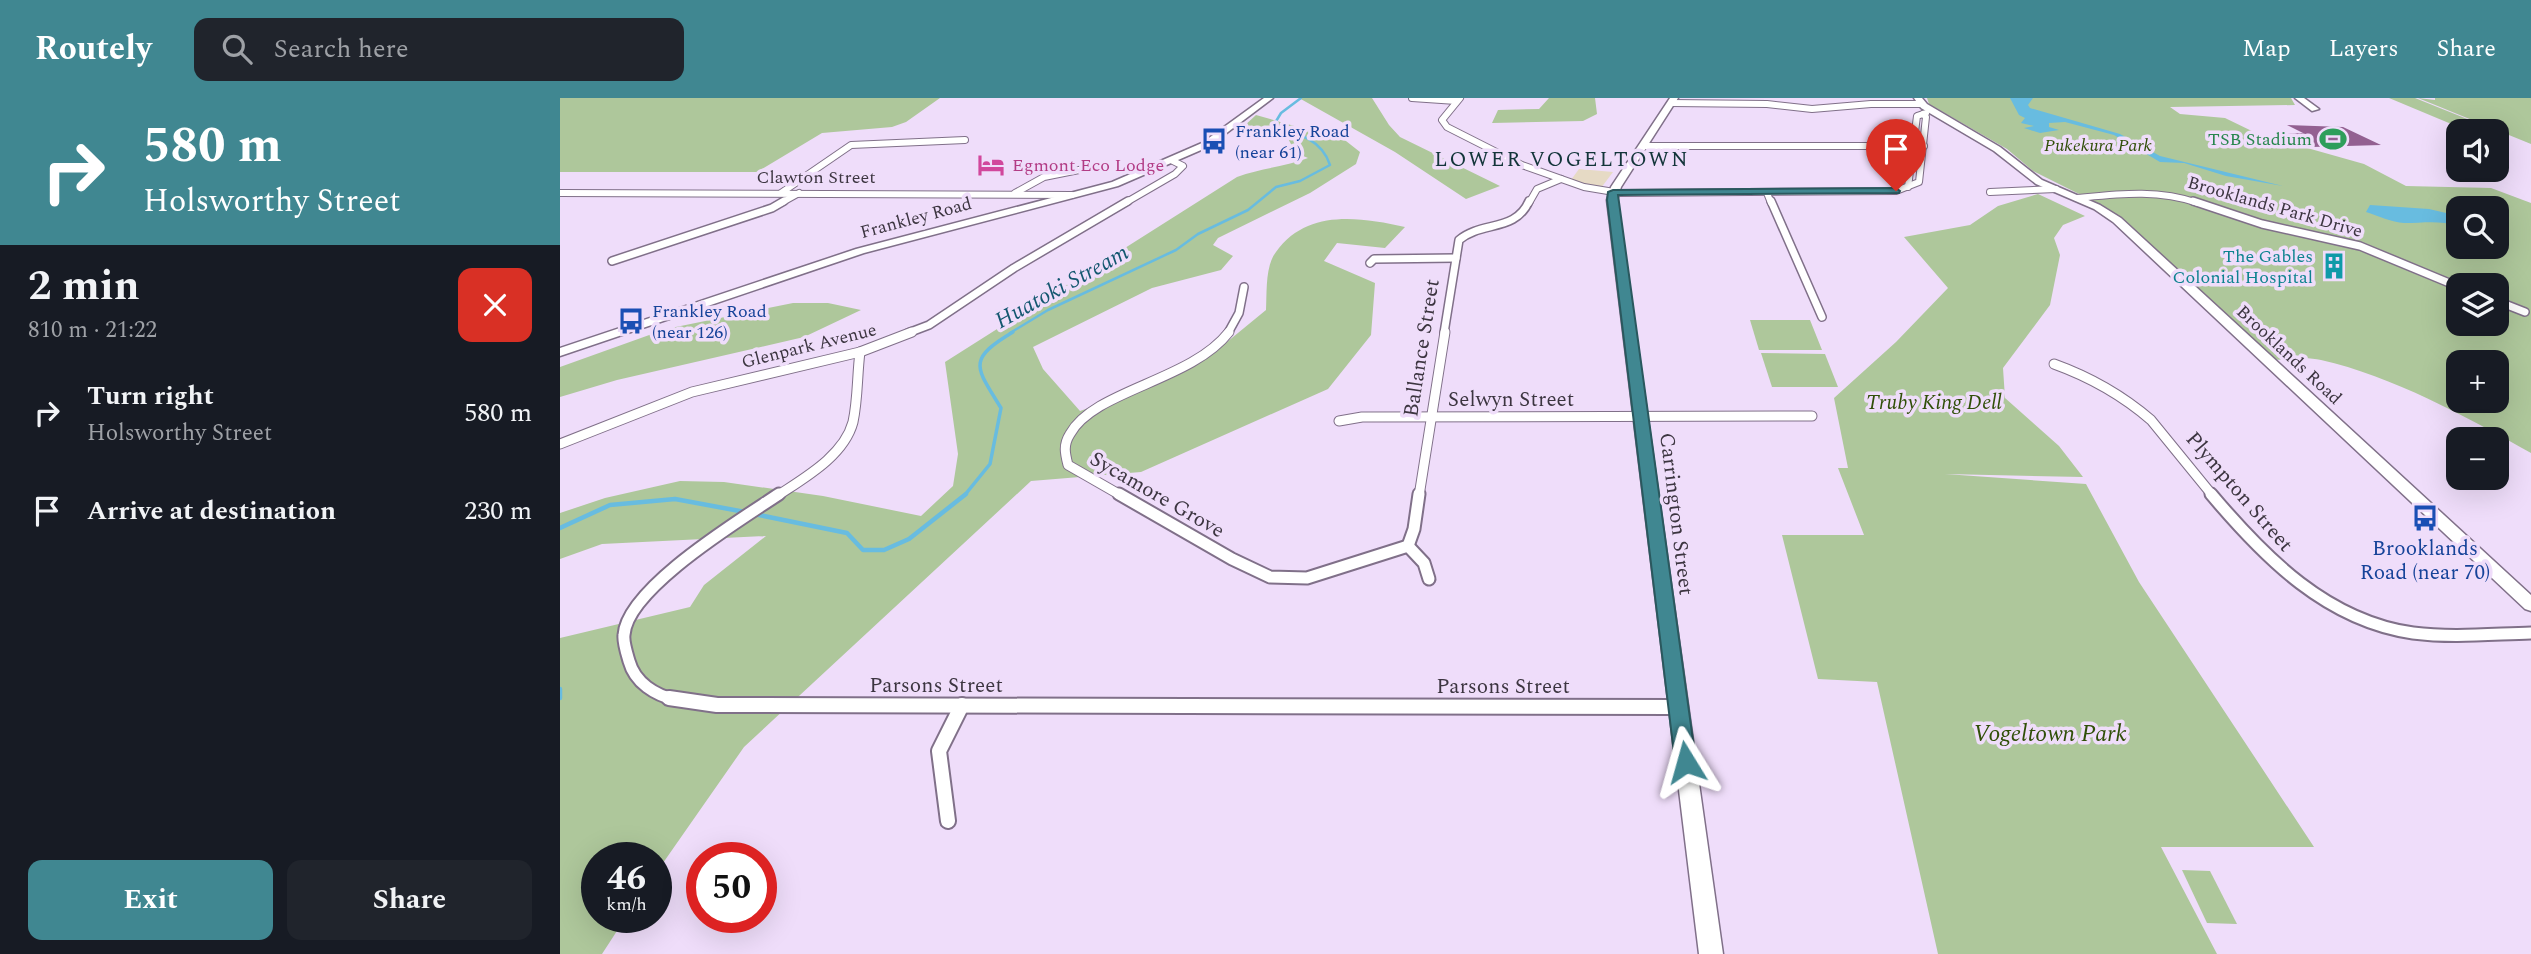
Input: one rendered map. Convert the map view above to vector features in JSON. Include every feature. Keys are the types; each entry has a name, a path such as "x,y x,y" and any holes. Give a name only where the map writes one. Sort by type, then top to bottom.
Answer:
{"street":[{"name":"Frankley Road","path":"560,352 860,251 1115,184 1205,145 1269,98"},
{"path":"1412,98 1458,100"},
{"path":"1434,98 1458,100"},
{"path":"2299,98 2315,109"},
{"path":"1458,100 1444,114 1442,120 1447,127 1522,165 1560,179 1613,192 1886,192 1908,187 1919,183 1928,113"},
{"path":"1613,192 1673,100 1812,109 1920,101"},
{"name":"Brooklands Road","path":"1920,101 1928,113 1997,149 2029,175 2104,211 2130,231 2531,605"},
{"path":"1908,187 1917,116 1928,113"},
{"path":"781,193 851,145 965,140"},
{"path":"1643,146 1924,146"},
{"name":"Glenpark Avenue","path":"560,444 692,392 860,352 918,330 948,315 998,278 1175,174 1183,166 1173,161"},
{"path":"1015,193 1035,179 1072,174 1099,166"},
{"name":"Ballance Street","path":"1408,546 1414,529 1456,258 1462,236 1517,219 1526,211 1538,188 1560,179"},
{"path":"1990,192 2056,189"},
{"name":"Carrington Street","path":"1613,192 1711,954"},
{"name":"Clawton Street","path":"560,193 1072,195"},
{"path":"612,261 772,208 800,193"},
{"path":"1767,193 1822,317"},
{"name":"Brooklands Park Drive","path":"2077,198 2103,194 2162,193 2262,223 2360,246 2446,282"},
{"path":"1370,263 1374,259 1456,258"},
{"name":"Sycamore Grove","path":"1244,287 1238,316 1215,346 1177,372 1107,404 1078,423 1064,445 1063,455 1068,465 1220,553 1270,577 1307,578 1408,546"},
{"path":"2509,306 2525,312"},
{"name":"Parsons Street","path":"860,352 852,426 845,440 815,472 692,552 652,586 635,606 624,626 623,648 642,682 660,694 677,701 693,702 1678,707"},
{"name":"Plympton Street","path":"2054,364 2101,382 2151,420 2253,543 2278,567 2331,606 2355,618 2401,631 2531,633"},
{"name":"Selwyn Street","path":"1339,421 1362,417 1812,416"},
{"path":"1408,546 1424,563 1429,579"},
{"path":"948,821 939,751 962,705"}],"shaded area":[{"path":"1579,169 1613,172 1601,188 1596,188 1571,180"}],"green space":[{"path":"560,98 940,98 906,122 892,127 822,133 757,172 560,172"},
{"path":"1299,98 1372,98 1400,137 1500,186 1466,199 1395,152"},
{"path":"1549,98 1595,98 1597,114 1583,121 1492,123 1498,110 1539,109"},
{"name":"Pukekura Park","path":"1927,98 2291,98 2295,105 2170,107 2180,114 2225,118 2258,134 2364,164 2406,186 2491,188 2531,203 2531,453 2509,441 2509,427 2483,427 2457,413 2509,413 2509,350 2446,350 2446,408 2402,387 2348,367 2315,359 2267,360 2103,206 2033,171 2007,149 1929,104"},
{"path":"2389,98 2415,98 2467,119 2446,119 2446,122"},
{"path":"2418,98 2531,98 2531,144 2509,135 2509,119 2470,119"},
{"path":"1256,115 1346,141 1360,152 1356,164 1310,193 1218,238 1213,245 1233,256 1221,270 1152,288 1033,347 1043,369 1080,411 1135,392 1216,351 1266,310 1267,280 1272,258 1289,238 1303,229 1318,223 1352,219 1405,227 1385,248 1337,243 1324,261 1375,283 1371,335 1328,389 1141,472 1031,481 744,747 672,850 672,842 581,842 581,933 616,933 602,954 560,954 560,638 690,607 704,585 766,536 602,544 560,559 560,513 605,498 680,481 724,482 823,496 921,516 953,486 958,454 945,362 1237,177 1308,158 1296,153 1286,135 1242,128"},
{"name":"Vogeltown Park","path":"2038,194 2085,216 2063,225 2054,238 2060,255 2050,305 2003,368 2005,398 2059,446 2083,477 1945,474 2086,484 2139,582 2314,847 2161,847 2217,954 1938,954 1877,682 1818,679 1782,535 1864,535 1838,468 1848,468 1834,398 1896,342 1948,288 1904,237 1970,225 1998,206"},
{"path":"793,303 828,303 861,310 804,337 617,380 560,397 560,367 666,329"},
{"path":"1750,320 1810,320 1822,350 1759,350"},
{"path":"1761,353 1825,354 1838,387 1772,387"},
{"path":"2182,870 2210,871 2237,924 2207,923"}],"water":[{"path":"2010,98 2033,98 2028,105 2030,108 2120,134 2160,156 2283,186 2226,176 2184,163 2160,162 2114,135 2065,122 2049,123 2049,127 2059,130 2040,133 2024,128 2034,126 2021,123 2025,118 2019,115"},
{"path":"2370,205 2429,209 2446,213 2446,223 2404,223 2366,212"}],"building":[{"name":"TSB Stadium","path":"2287,125 2343,127 2381,145 2312,147 2286,134 2303,133"}],"waterway":[{"name":"Huatoki Stream","path":"1010,333 1048,310 1176,250 1198,234 1248,210 1276,187 1300,181 1330,165 1322,150 1309,139 1277,128 1275,123 1281,113 1301,98"},
{"name":"Huatoki Stream","path":"965,495 990,464 1001,408 981,373 982,358 988,350 1013,332"},
{"name":"Huatoki Stream","path":"754,514 847,533 863,550 884,550 909,539 965,495"},
{"name":"Huatoki Stream","path":"560,528 610,505 675,499 745,512"},
{"name":"Huatoki Stream","path":"560,689 560,698"}],"place":[{"name":"TSB Stadium","path":"2333,139"},
{"name":"Frankley Road (near 61)","path":"1214,141"},
{"name":"Egmont Eco Lodge","path":"991,165"},
{"name":"The Gables Colonial Hospital","path":"2334,266"},
{"name":"Frankley Road (near 126)","path":"631,321"},
{"name":"Brooklands Road (near 70)","path":"2425,518"}],"district":[{"name":"LOWER VOGELTOWN","path":"1562,160"}],"route":[{"path":"1686,762 1613,192 1896,191"}],"park label":[{"name":"Truby King Dell","path":"1934,403"}]}
